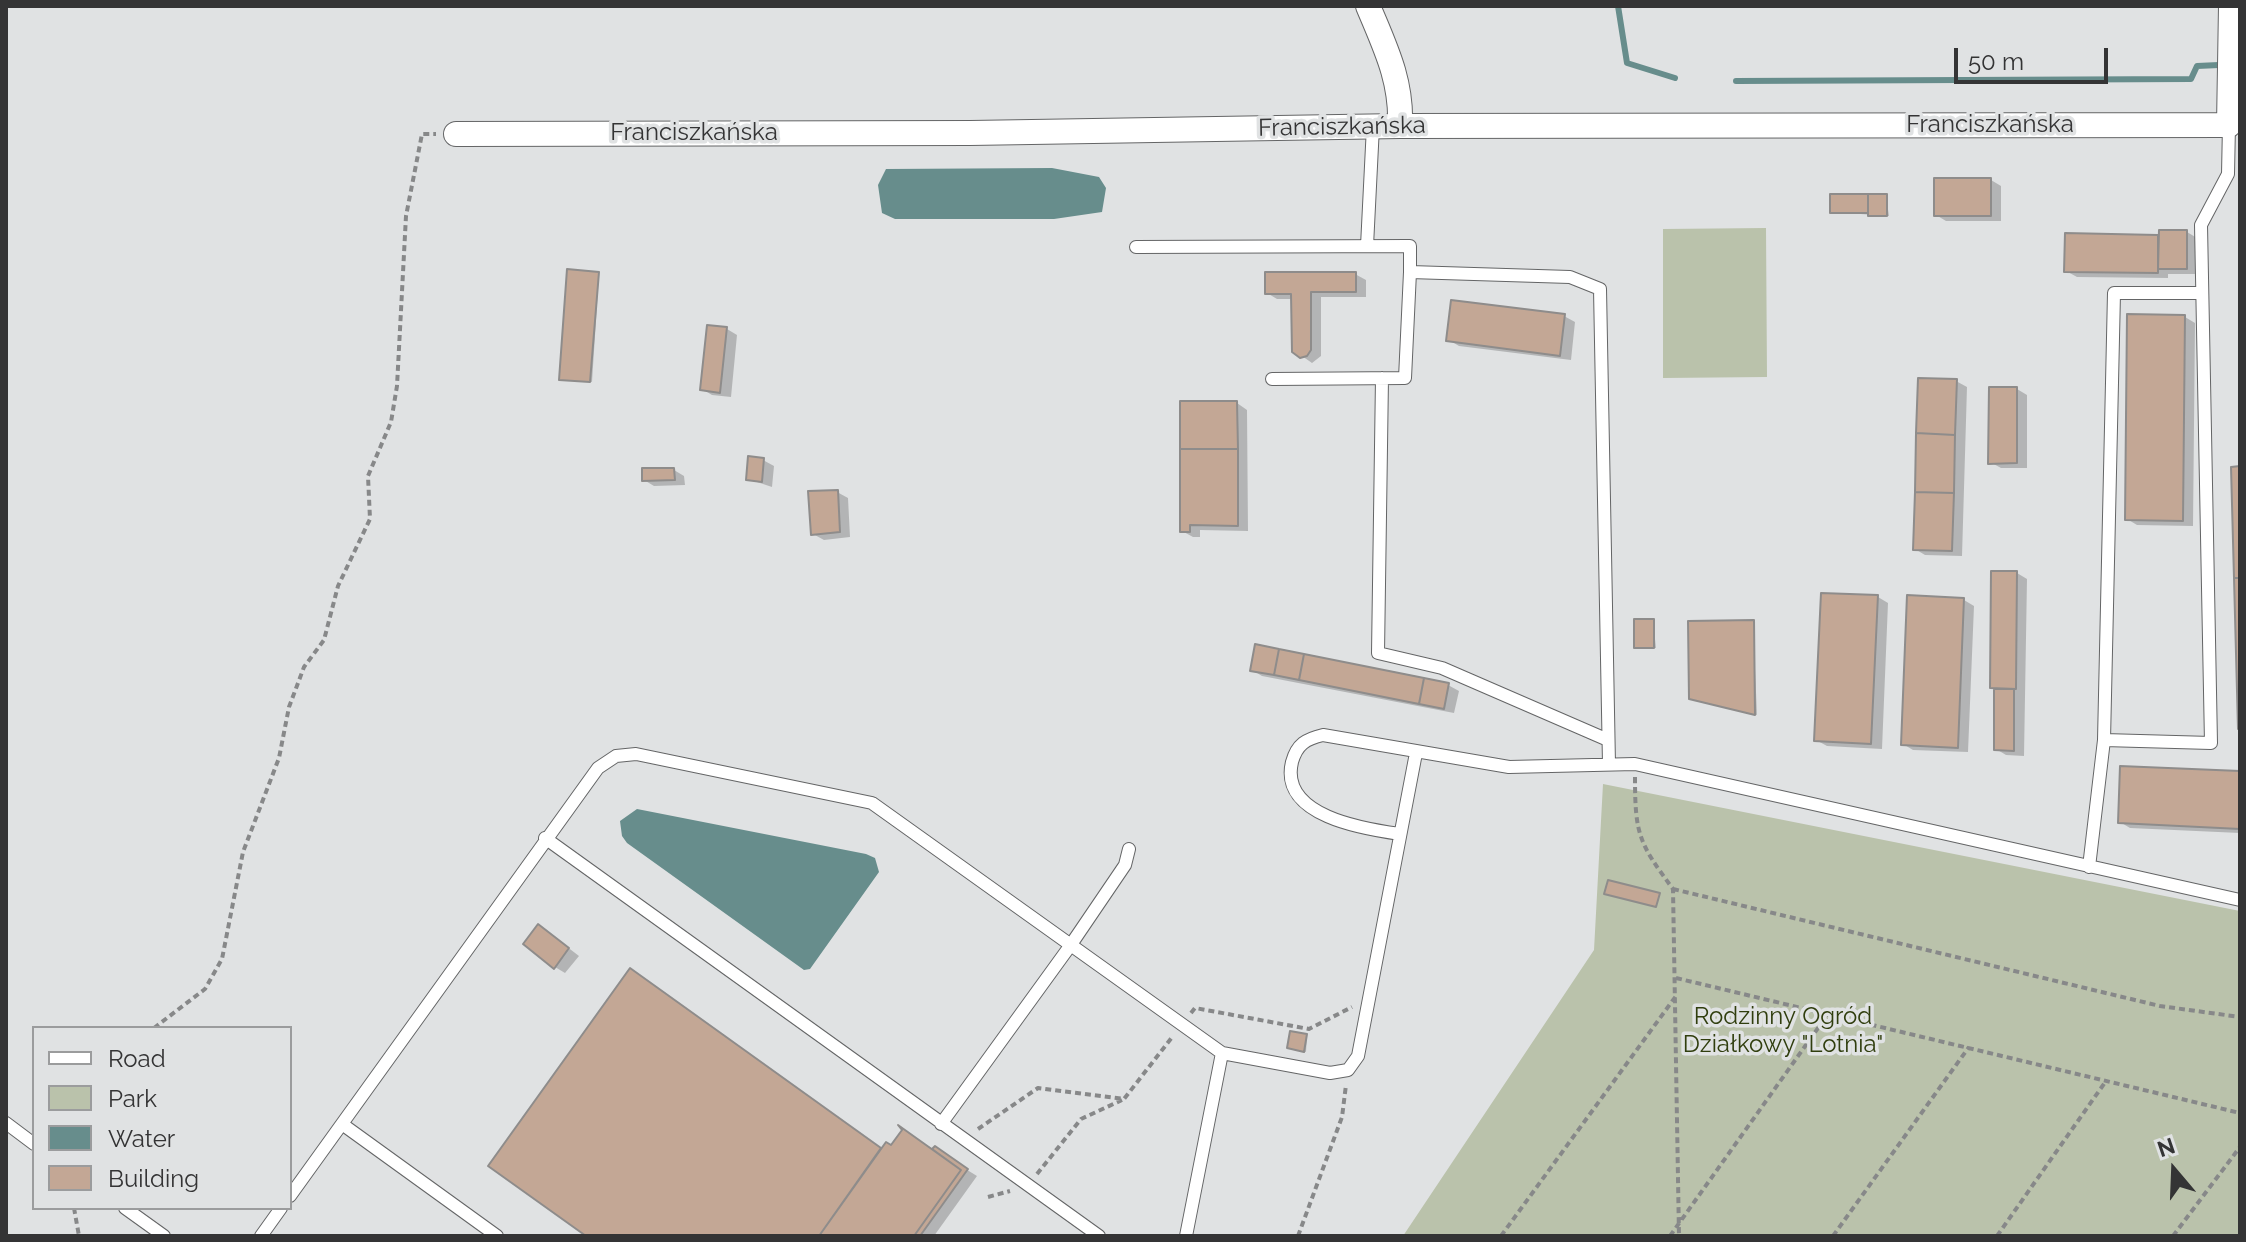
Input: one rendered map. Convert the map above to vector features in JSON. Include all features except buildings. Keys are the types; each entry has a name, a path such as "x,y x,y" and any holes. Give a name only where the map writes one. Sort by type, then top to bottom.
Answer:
{"street":[{"path":"1368,6 1394,67 1401,97 1400,126"},
{"path":"2229,125 2235,94 2231,6"},
{"name":"Franciszkańska","path":"456,134 970,133 1373,126 2229,125"}],"lane":[{"path":"2104,740 2211,743 2201,225 2228,174 2229,125"},
{"path":"1367,246 1373,126"},
{"path":"1136,247 1410,246 1405,378 1272,379"},
{"path":"1410,272 1570,277 1600,289 1609,764"},
{"path":"2089,867 2104,740 2114,293 2202,293"},
{"path":"1382,378 1378,653 1442,668 1608,740"},
{"path":"1400,834 1330,818 1307,804 1295,788 1291,768 1295,753 1305,740 1323,735 1509,767 1635,764 2240,900"},
{"path":"292,1193 545,838 598,768 616,756 636,754 872,803 1222,1053 1330,1073 1348,1070 1358,1056 1416,753"},
{"path":"545,838 1099,1236"},
{"path":"941,1124 1070,946 1125,865 1129,849"},
{"path":"1186,1236 1222,1053"},
{"path":"6,1123 32,1142"},
{"path":"342,1124 497,1236"},
{"path":"128,1210 164,1236"},
{"path":"261,1236 280,1210"}],"path":[{"path":"157,1026 205,989 222,959 243,852 279,758 289,707 304,667 324,640 338,586 370,519 368,476 391,422 397,386 406,216 422,134 456,134"},
{"path":"1635,790 1635,822 1642,847 1673,889 1679,1236"},
{"path":"1673,889 2160,1006 2240,1017"},
{"path":"1676,978 2240,1113"},
{"path":"1501,1236 1676,996"},
{"path":"988,1197 1026,1184 1047,1166 1081,1119 1124,1099 1195,1008 1309,1029 1369,998"},
{"path":"1670,1236 1828,1014"},
{"path":"1833,1236 1969,1047"},
{"path":"1298,1236 1342,1117 1348,1070"},
{"path":"1997,1236 2107,1081"},
{"path":"962,1139 1038,1088 1124,1099"},
{"path":"2173,1236 2240,1147"},
{"path":"74,1210 79,1236"}],"green space":[{"path":"1766,228 1767,377 1663,378 1663,229"},
{"name":"Rodzinny Ogród Działkowy \"Lotnia\"","path":"1603,784 2240,911 2240,1236 1403,1236 1594,950"}],"water":[{"path":"1052,168 1099,177 1106,188 1102,212 1054,219 895,219 882,213 878,185 886,169"},
{"path":"637,809 866,854 875,858 879,872 810,969 804,970 627,843 622,836 620,821"}],"waterway":[{"path":"1618,6 1627,63 1675,78"},
{"path":"1736,81 2191,79 2197,66 2219,65"}]}
